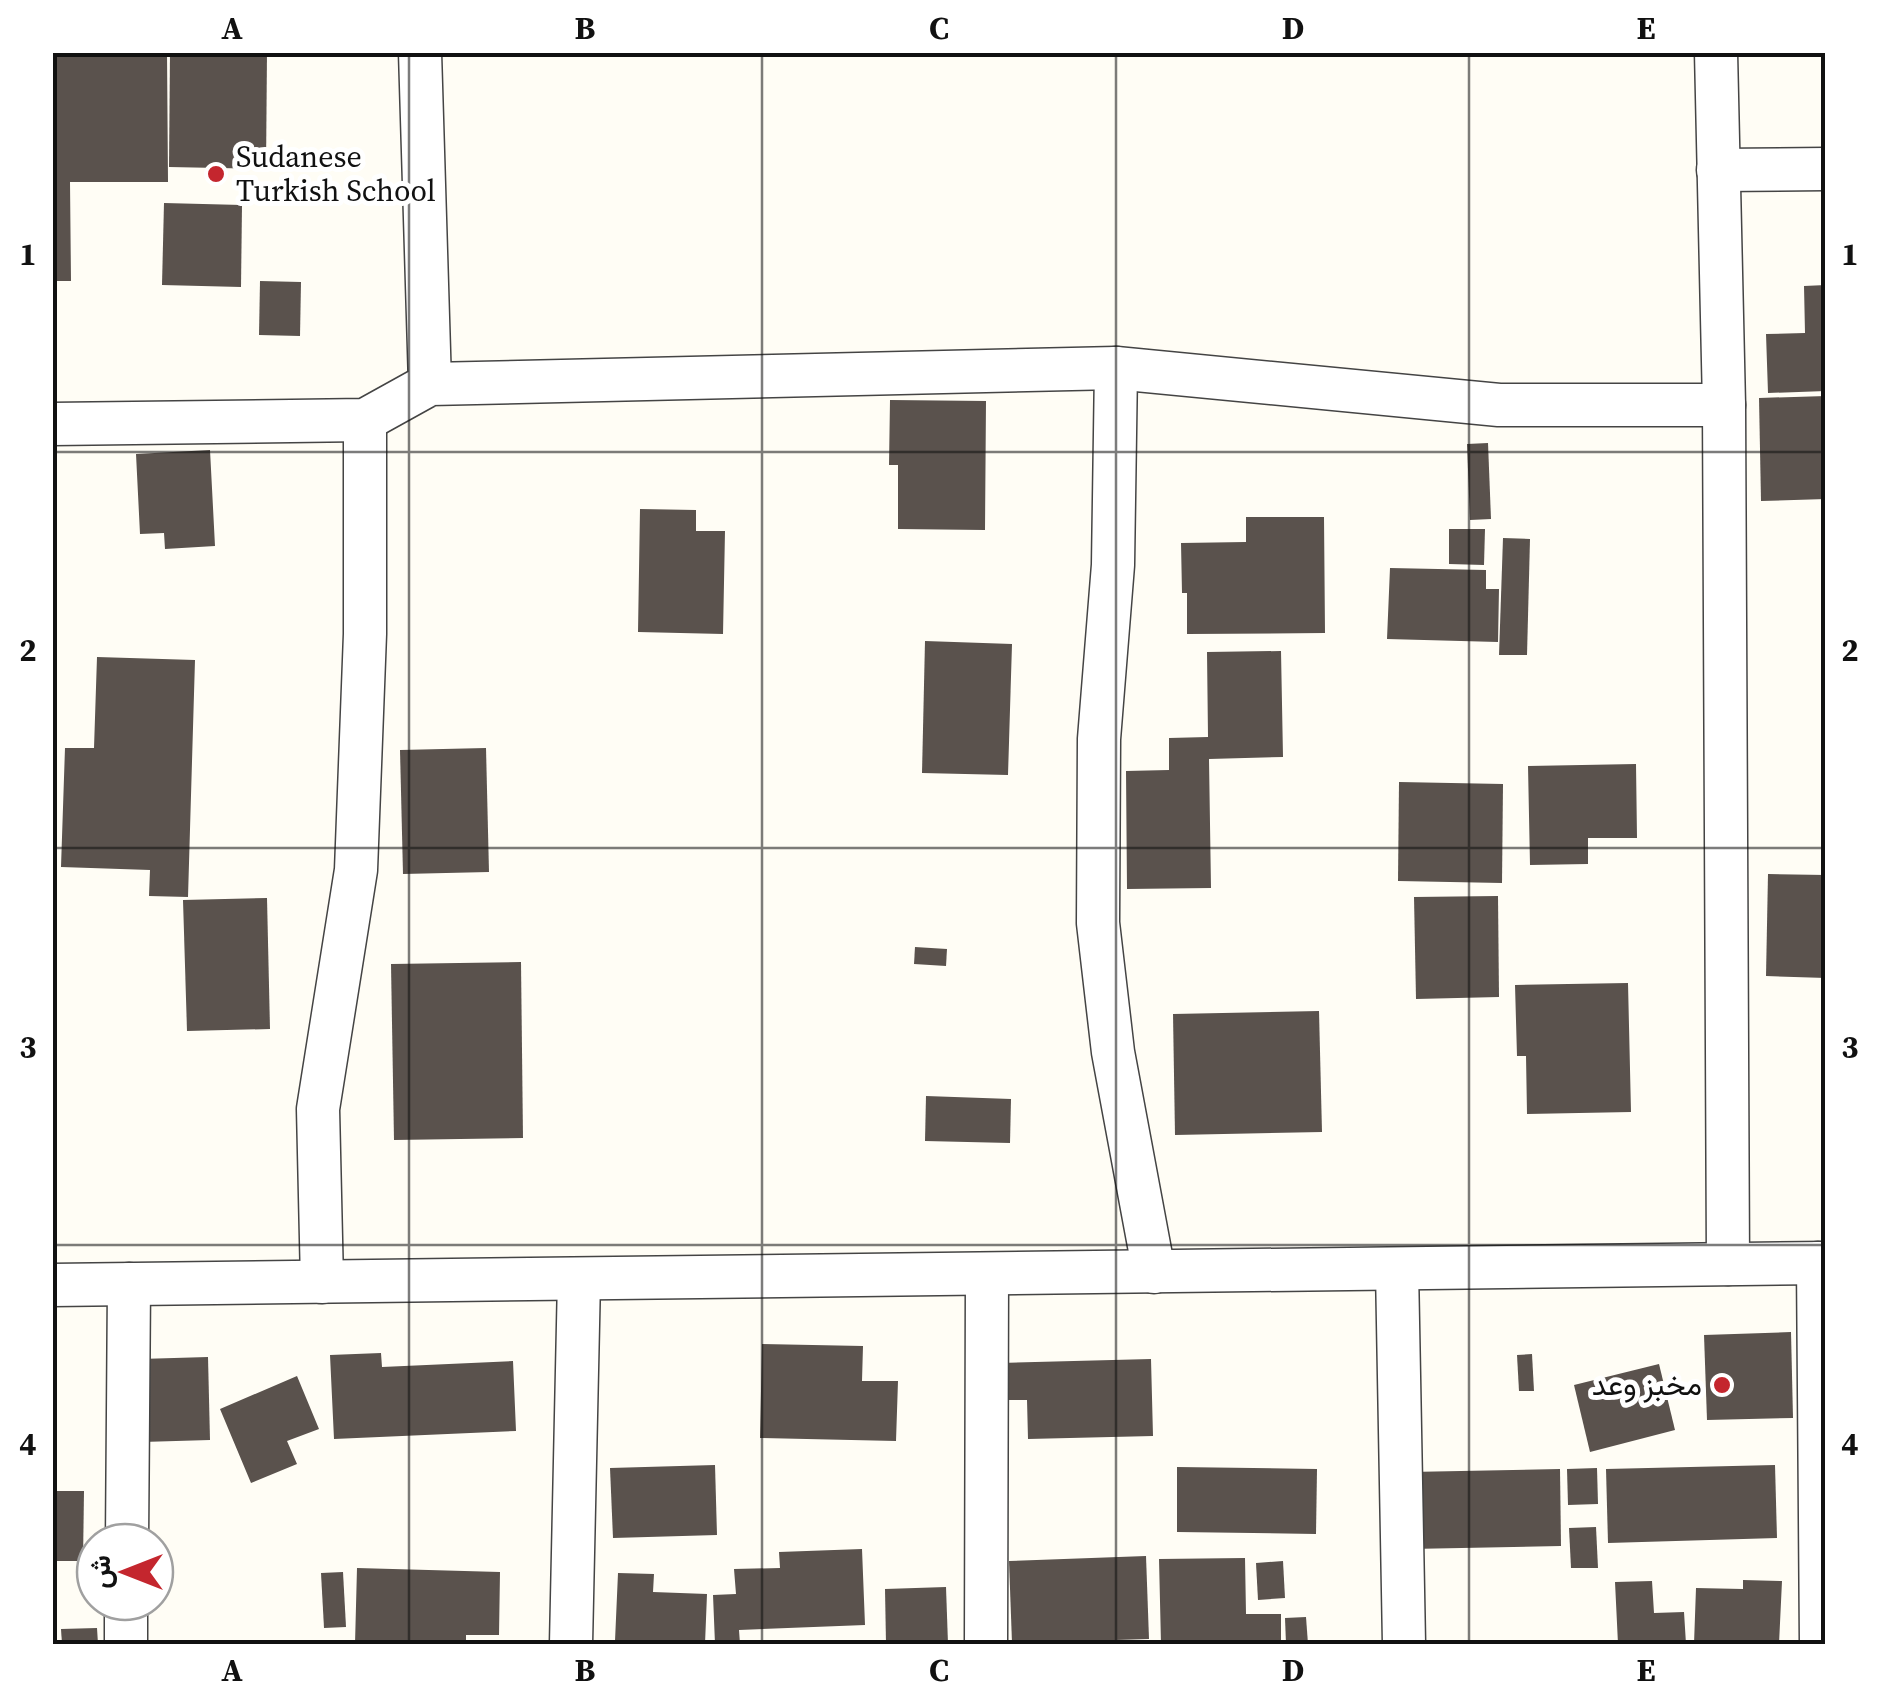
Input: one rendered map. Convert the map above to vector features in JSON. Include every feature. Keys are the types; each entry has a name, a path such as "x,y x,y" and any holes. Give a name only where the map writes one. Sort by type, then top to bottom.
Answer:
{"street":[{"path":"420,52 430,384"},
{"path":"1716,52 1724,406 1728,1264"},
{"path":"1718,170 1826,169"},
{"path":"1116,368 1112,565 1100,740 1098,923 1112,1052 1154,1272"},
{"path":"52,424 364,420 430,384 1116,368 1499,406 1724,406"},
{"path":"322,1282 318,1109 356,870 364,634 364,420"},
{"path":"52,1285 1822,1263 1821,1644"},
{"path":"1397,1269 1404,1644"},
{"path":"986,1644 988,1274"},
{"path":"571,1644 579,1279"},
{"path":"127,1522 129,1284"}],"building":[{"path":"52,52 167,52 168,182 70,182 71,281 52,281"},
{"path":"170,52 267,52 266,169 169,167"},
{"path":"164,203 242,205 241,287 162,285"},
{"path":"260,281 301,282 300,336 259,335"},
{"path":"1826,285 1826,391 1768,393 1766,334 1805,333 1804,286"},
{"path":"1826,396 1826,499 1761,501 1759,398"},
{"path":"890,400 986,401 985,530 898,529 898,465 889,465"},
{"path":"1488,443 1491,519 1470,520 1467,444"},
{"path":"210,450 215,546 165,549 164,533 140,534 136,454"},
{"path":"640,509 696,510 696,531 725,531 723,634 638,632"},
{"path":"1246,517 1324,517 1325,633 1187,634 1181,543 1246,542"},
{"path":"1449,529 1485,529 1484,565 1449,564"},
{"path":"1503,538 1530,539 1527,655 1499,655"},
{"path":"1390,568 1486,570 1486,589 1499,589 1498,642 1387,639"},
{"path":"925,641 1012,644 1008,775 922,773"},
{"path":"1281,651 1283,757 1209,759 1211,888 1127,889 1126,771 1169,770 1169,738 1208,737 1207,652"},
{"path":"97,657 195,660 188,897 149,896 150,870 61,867 65,748 94,748"},
{"path":"486,748 489,872 403,874 400,750"},
{"path":"1636,764 1637,838 1588,838 1588,864 1530,865 1528,766"},
{"path":"1399,782 1503,784 1502,883 1398,881"},
{"path":"1768,874 1826,875 1826,978 1766,976"},
{"path":"1498,896 1499,997 1416,999 1414,897"},
{"path":"267,898 270,1029 187,1031 183,900"},
{"path":"915,947 947,949 946,966 914,964"},
{"path":"521,962 523,1138 394,1140 391,964"},
{"path":"1628,983 1631,1112 1527,1114 1526,1056 1517,1056 1515,985"},
{"path":"1319,1011 1322,1132 1175,1135 1173,1014"},
{"path":"926,1096 1011,1099 1010,1143 925,1141"},
{"path":"1791,1332 1793,1418 1707,1420 1704,1335"},
{"path":"762,1344 863,1346 862,1381 898,1381 896,1441 760,1438"},
{"path":"381,1353 382,1367 513,1361 516,1431 334,1439 330,1355"},
{"path":"1532,1354 1534,1391 1519,1391 1517,1355"},
{"path":"208,1357 210,1440 142,1442 140,1359"},
{"path":"1151,1359 1153,1436 1028,1439 1027,1400 1001,1400 1000,1363"},
{"path":"1659,1364 1675,1430 1590,1452 1574,1385"},
{"path":"297,1376 319,1429 287,1441 297,1464 251,1483 220,1409"},
{"path":"715,1465 717,1535 613,1538 610,1468"},
{"path":"1775,1465 1777,1538 1608,1543 1606,1469"},
{"path":"1177,1467 1317,1469 1316,1534 1177,1532"},
{"path":"1597,1468 1598,1504 1568,1505 1567,1469"},
{"path":"1560,1469 1561,1546 1410,1549 1409,1472"},
{"path":"52,1491 84,1491 84,1522 75,1522 75,1561 52,1561"},
{"path":"1596,1527 1598,1568 1571,1568 1569,1528"},
{"path":"862,1549 865,1625 739,1630 740,1644 715,1644 713,1595 736,1594 734,1569 780,1568 779,1552"},
{"path":"1146,1556 1149,1639 1012,1643 1009,1561"},
{"path":"1245,1558 1246,1614 1281,1614 1281,1642 1161,1644 1159,1559"},
{"path":"1283,1561 1285,1598 1258,1600 1256,1563"},
{"path":"357,1568 500,1572 499,1635 466,1635 466,1644 355,1644"},
{"path":"343,1572 346,1627 324,1628 321,1573"},
{"path":"618,1573 654,1574 653,1592 707,1594 705,1644 615,1641"},
{"path":"1743,1580 1782,1581 1779,1644 1694,1644 1696,1588 1743,1589"},
{"path":"1652,1581 1654,1613 1684,1612 1686,1644 1618,1644 1615,1582"},
{"path":"946,1587 948,1644 886,1644 885,1589"},
{"path":"1306,1617 1308,1644 1286,1644 1285,1618"},
{"path":"97,1628 98,1644 62,1644 61,1629"}],"place":[{"name":"Sudanese Turkish School","path":"216,174"},
{"name":"مخبز وعد","path":"1722,1385"}]}
